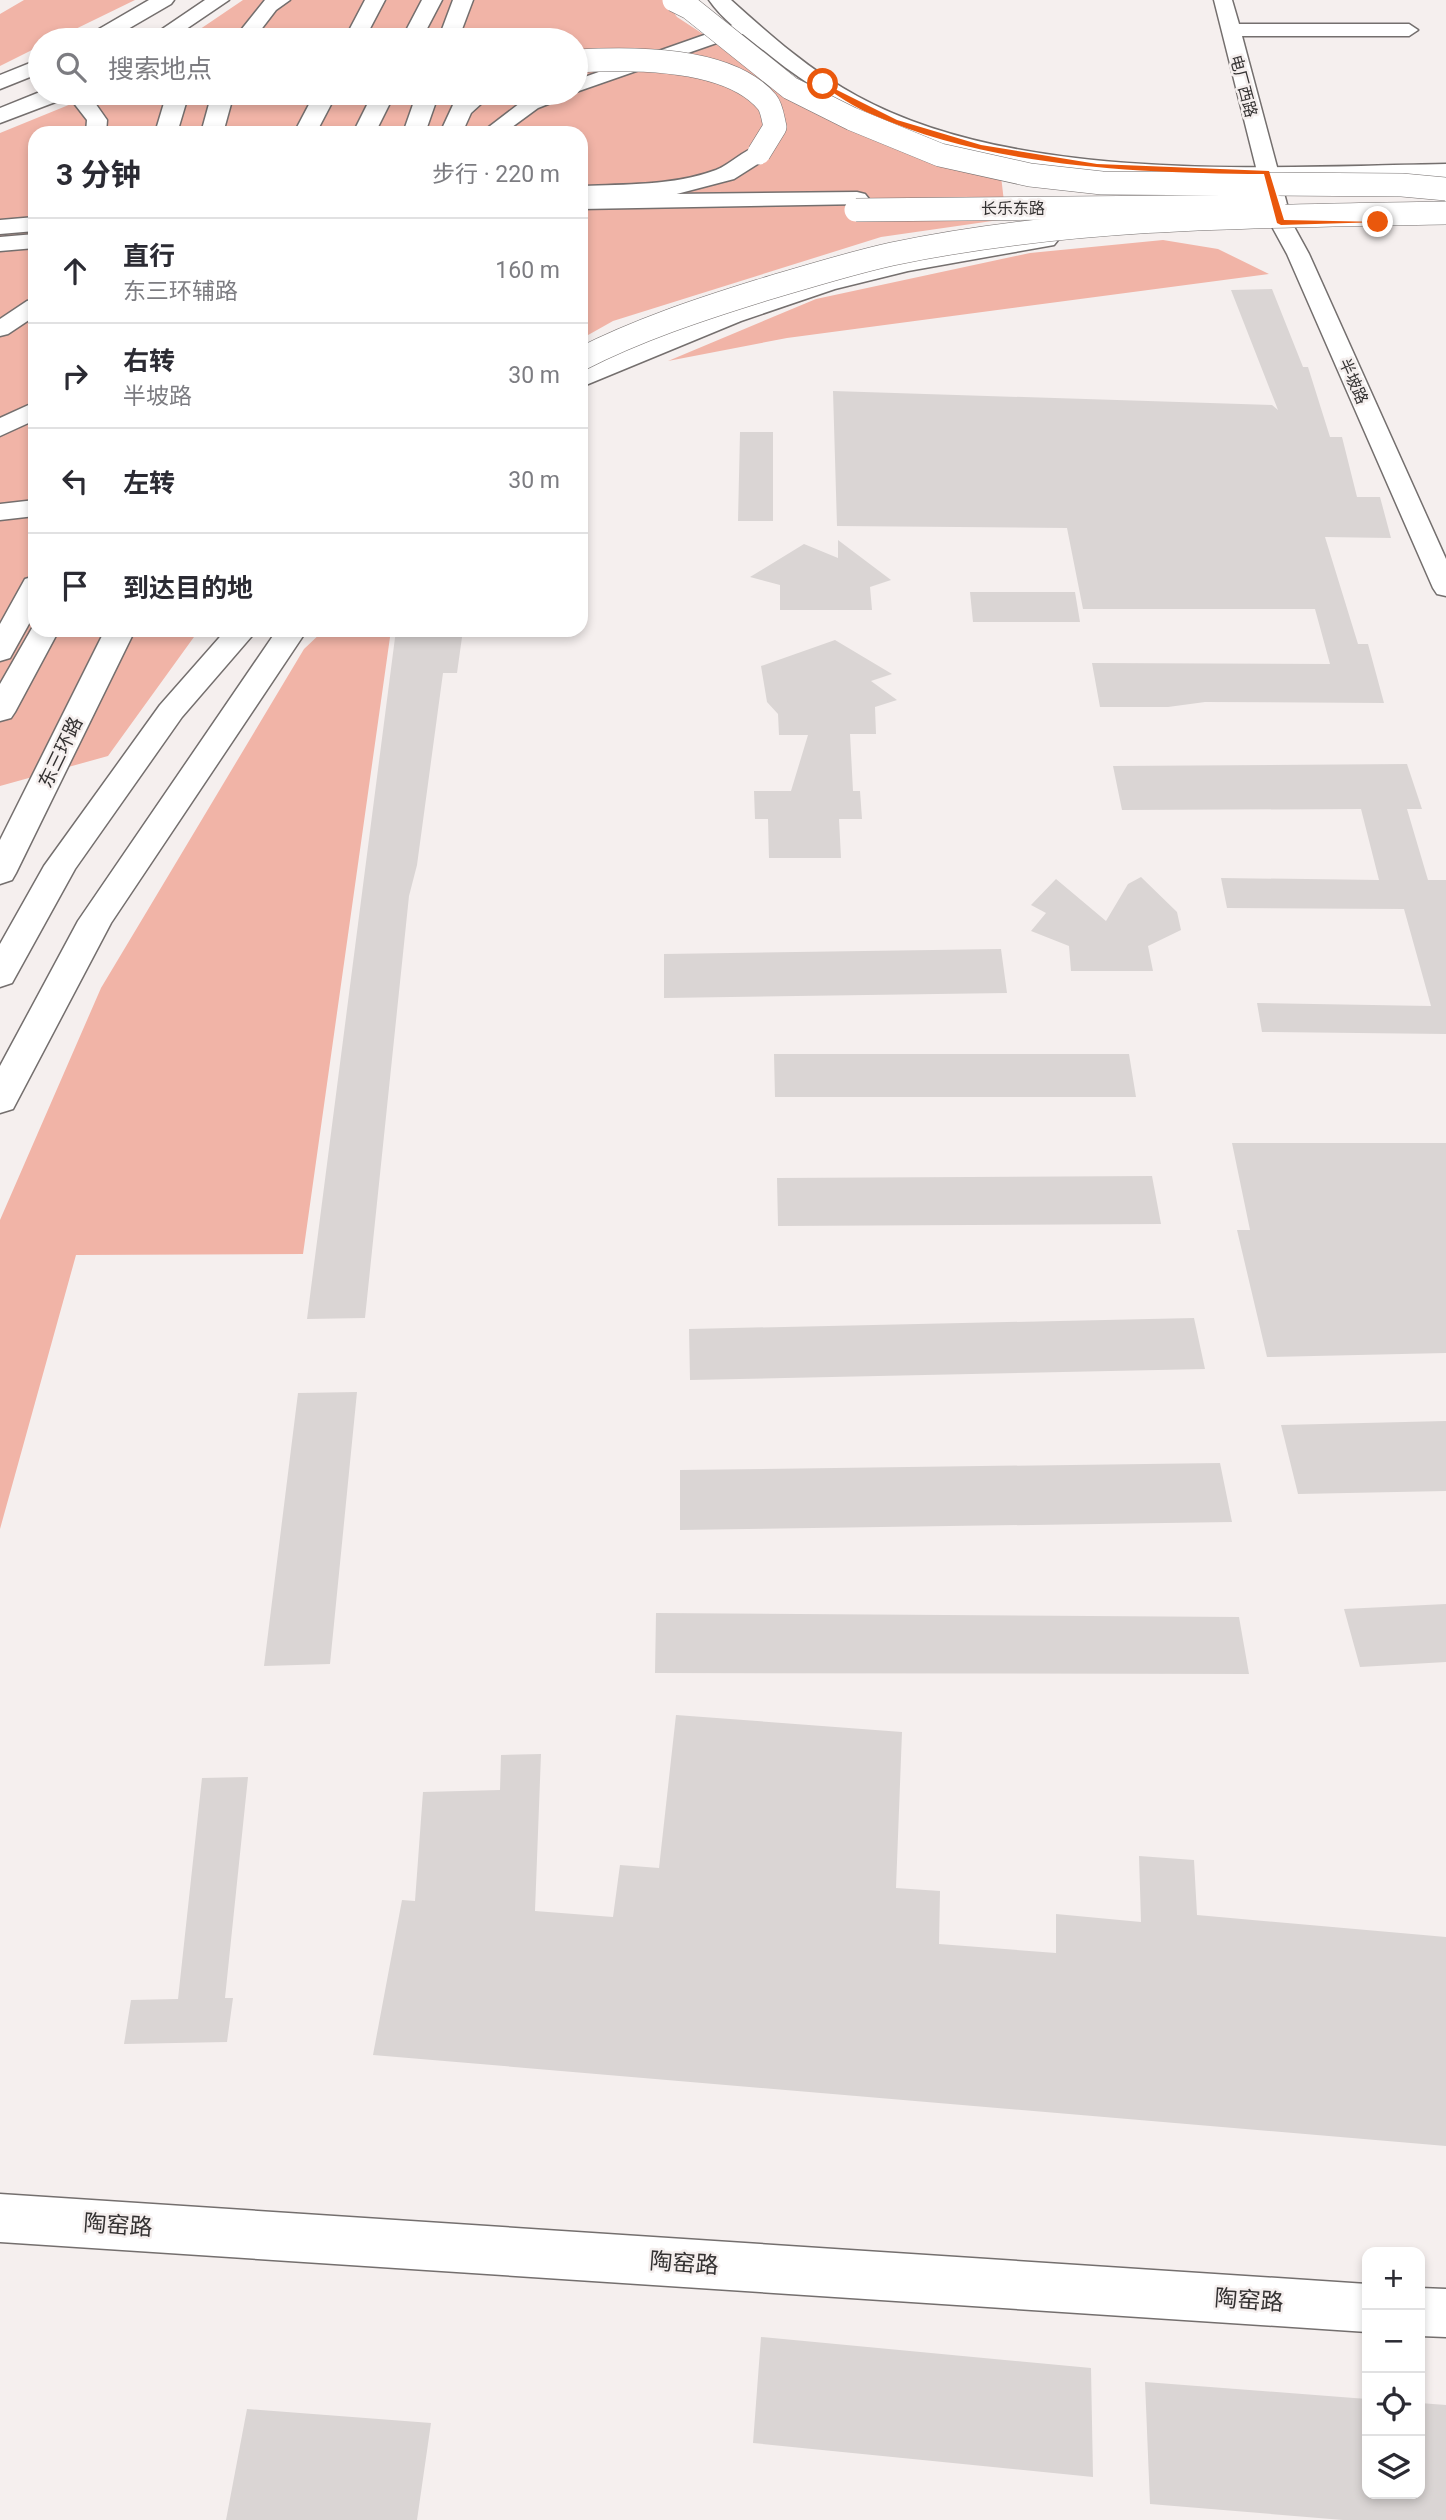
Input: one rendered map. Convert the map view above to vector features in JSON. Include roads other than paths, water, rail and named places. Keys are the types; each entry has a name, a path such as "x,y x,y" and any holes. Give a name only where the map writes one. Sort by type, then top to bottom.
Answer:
{"main road":[{"path":"115,28 164,0"},
{"path":"175,28 219,0"},
{"path":"211,28 236,0"},
{"path":"252,28 269,6 280,0"},
{"path":"360,28 375,0"},
{"path":"417,28 432,0"},
{"path":"452,28 463,0"},
{"path":"719,0 783,56 847,99 894,121 954,140 1032,157 1097,166 1179,172 1446,171"},
{"path":"682,3 790,88 852,119 940,155 1030,175 1102,183 1402,185 1446,189"},
{"path":"588,61 650,59 723,75 753,90 768,103 775,128 759,153 726,174 669,189 588,193"},
{"path":"0,83 28,74"},
{"path":"0,116 28,105"},
{"path":"168,126 174,105"},
{"path":"214,126 220,105"},
{"path":"309,126 320,105"},
{"path":"368,126 378,105"},
{"path":"417,126 424,105"},
{"path":"454,126 460,110 466,105"},
{"name":"长乐东路","path":"588,210 1446,194"},
{"name":"长乐东路","path":"588,210 1446,204"},
{"path":"588,356 687,314 798,279 912,250 1075,228 1209,217 1446,212"},
{"path":"588,376 704,326 826,284 952,256 1102,232 1281,223 1446,221"},
{"path":"0,228 28,225"},
{"path":"0,238 28,236"},
{"path":"0,244 28,242"},
{"path":"0,428 28,414"},
{"path":"0,512 28,510"},
{"path":"0,652 28,598"},
{"path":"0,712 40,637"},
{"name":"东三环路","path":"0,873 117,637"},
{"path":"0,975 60,866 171,711 236,637"},
{"path":"0,1100 95,920 287,637"}],"street":[{"name":"电厂西路","path":"1223,0 1266,172"},
{"path":"588,82 747,26"},
{"path":"1230,30 1409,30"},
{"path":"87,105 97,120 97,126"},
{"path":"501,126 530,105"},
{"name":"半坡路","path":"1266,172 1281,223 1298,254 1446,588"},
{"path":"0,329 28,311"},
{"name":"陶窑路","path":"0,2218 1362,2308"},
{"path":"1425,2312 1446,2314"}]}
